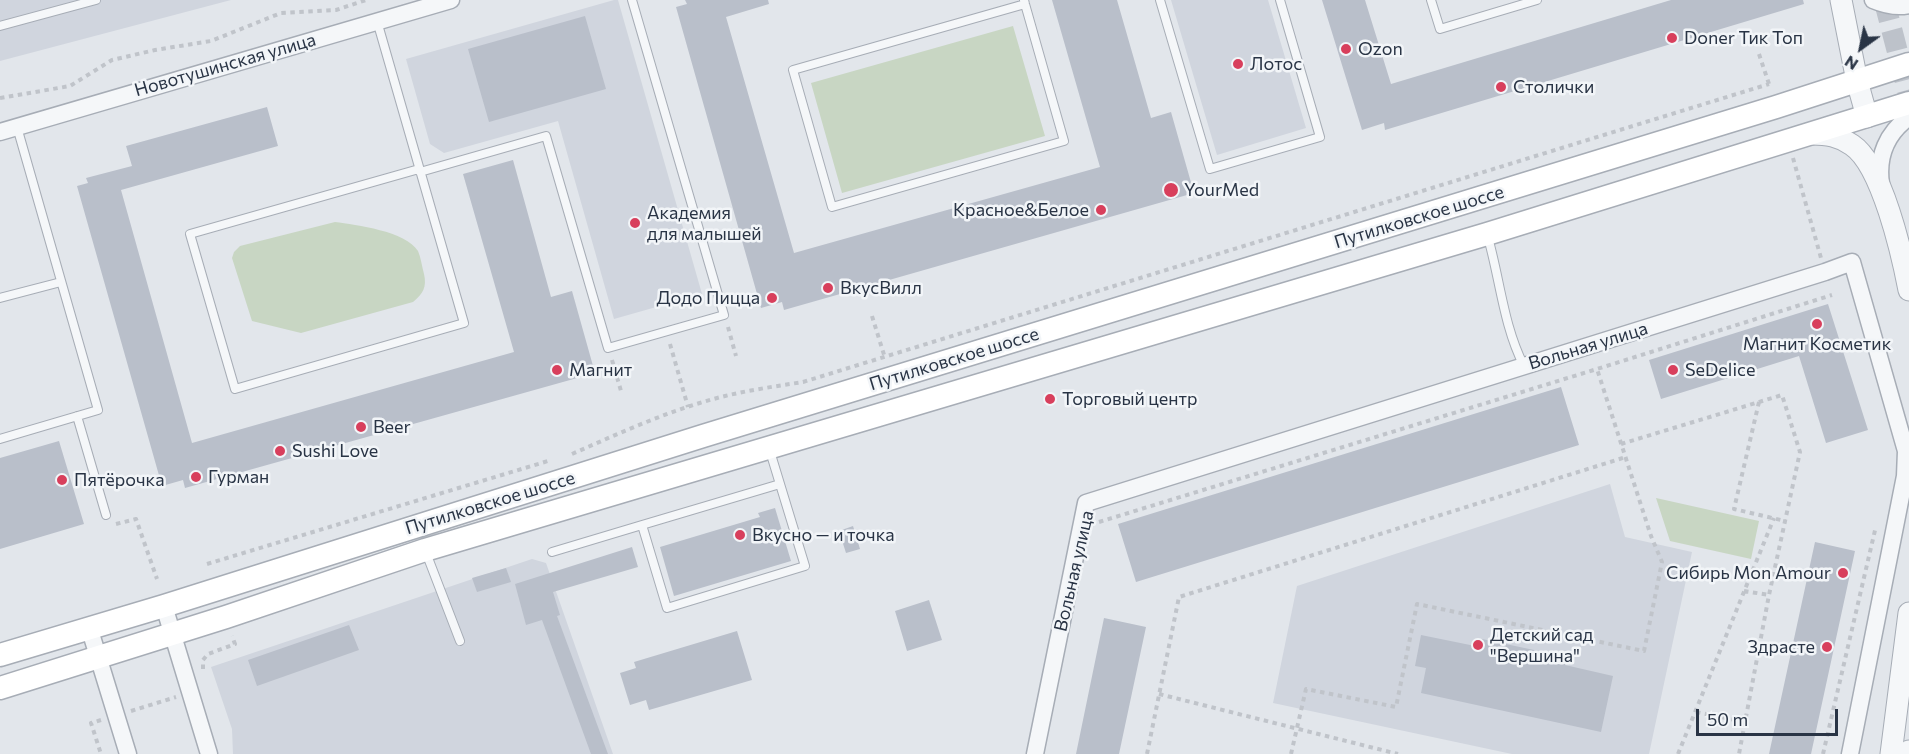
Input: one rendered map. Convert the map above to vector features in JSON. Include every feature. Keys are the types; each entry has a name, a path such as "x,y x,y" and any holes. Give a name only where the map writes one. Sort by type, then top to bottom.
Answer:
{"main road":[{"name":"Путилковское шоссе","path":"0,655 164,606 714,432 1753,114 1909,64"},
{"name":"Путилковское шоссе","path":"0,688 425,550 1487,234 1909,103"}],"street":[{"name":"Новотушинская улица","path":"0,132 451,0"},
{"path":"1841,0 1857,81 1867,117"},
{"path":"1873,0 1884,5 1901,7 1909,5"},
{"path":"1909,117 1891,134 1884,146 1879,172 1881,188 1909,291"},
{"path":"1812,134 1828,134 1854,146 1865,159 1881,188"},
{"name":"Вольная улица","path":"1035,754 1086,503 1852,262 1906,451 1905,476 1850,754"},
{"path":"164,606 209,754"},
{"path":"1891,754 1909,613"},
{"path":"89,627 128,754"}],"lane":[{"path":"0,26 96,0"},
{"path":"377,21 420,171 464,323 235,389 190,234 420,171 546,136 608,348 724,315 632,0"},
{"path":"1160,0 1210,170 1320,137 1280,0"},
{"path":"1431,0 1440,29 1537,0"},
{"path":"1024,2 1064,141 832,207 793,70 1024,2"},
{"path":"0,439 98,410 17,127"},
{"path":"1487,234 1506,318 1516,350 1524,366"},
{"path":"0,298 61,282"},
{"path":"76,416 106,515"},
{"path":"642,525 667,608 805,566 769,448"},
{"path":"552,552 780,484"},
{"path":"425,550 460,641"}],"path":[{"path":"0,98 70,86 112,60 211,41 281,13 336,10 366,0"},
{"path":"1759,54 1772,95"},
{"path":"571,454 660,416 688,407 724,396 803,382 1769,84"},
{"path":"1792,159 1825,272"},
{"path":"1081,527 1832,295 1841,297"},
{"path":"724,315 736,356"},
{"path":"872,316 887,364"},
{"path":"666,331 688,407"},
{"path":"608,348 621,391"},
{"path":"1292,754 1306,689 1396,707 1417,604 1644,651 1662,562 1651,536 1597,369"},
{"path":"1621,444 1782,395 1800,452 1769,595 1739,754"},
{"path":"1759,402 1734,509 1785,521"},
{"path":"1147,754 1179,597 1626,457"},
{"path":"207,564 549,461"},
{"path":"106,515 110,526 136,519 157,579"},
{"path":"1678,754 1774,518"},
{"path":"1824,754 1877,523"},
{"path":"1744,591 1769,595"},
{"path":"205,677 203,660 208,654 235,644"},
{"path":"1159,694 1398,754"},
{"path":"127,712 179,696"},
{"path":"1695,711 1745,722"},
{"path":"100,720 90,723 101,754"}],"shaded area":[{"path":"0,0 231,0 0,61"},
{"name":"Академия для малышей","path":"618,0 702,294 614,319 558,121 444,153 430,144 406,59"},
{"name":"Лотос","path":"1171,0 1268,0 1306,128 1217,155"},
{"name":"Детский сад \"Вершина\"","path":"1610,484 1625,537 1692,552 1649,754 1512,754 1273,703 1297,586"},
{"path":"532,559 546,563 613,754 233,754 232,729 211,667"}],"green space":[{"path":"1013,26 1045,136 842,193 811,83"},
{"path":"335,222 380,230 403,238 412,244 418,251 425,279 419,296 413,302 301,333 252,321 232,258 234,252 240,246"},
{"path":"1656,498 1759,521 1751,559 1670,541"}],"building":[{"path":"685,0 768,0 769,4 726,17 794,253 1100,167 1052,0 1117,0 1151,118 1171,112 1194,193 784,310 782,302 761,308 676,7 687,4"},
{"path":"1322,0 1365,0 1391,84 1671,0 1803,0 1804,4 1385,130 1384,123 1362,130"},
{"path":"585,16 606,89 489,122 468,49"},
{"path":"267,107 278,146 121,190 192,443 514,352 463,174 513,160 551,297 572,291 595,373 185,488 183,480 162,486 77,186 88,183 86,178 132,166 126,146"},
{"path":"1828,304 1868,430 1826,443 1799,356 1661,399 1649,360"},
{"path":"1561,387 1579,445 1136,582 1118,524"},
{"path":"59,441 84,524 0,549 0,458"},
{"path":"775,508 791,561 674,596 660,547 760,517 758,513"},
{"path":"853,526 860,549 846,553 839,531"},
{"path":"1815,542 1855,551 1811,754 1769,754"},
{"path":"632,547 638,567 553,592 560,615 557,616 608,754 591,754 542,620 526,625 515,584"},
{"path":"506,568 511,582 477,592 472,578"},
{"path":"929,600 942,640 907,651 895,611"},
{"path":"1104,618 1146,627 1119,754 1076,754"},
{"path":"349,625 359,650 257,686 248,660"},
{"path":"737,631 752,680 649,710 646,700 630,705 620,673 636,668 634,662"},
{"path":"1421,635 1480,647 1482,639 1567,657 1565,665 1613,676 1601,732 1421,693 1426,668 1415,666"}],"tunnel":[{"path":"1884,0 1909,96"}],"place":[{"name":"Doner Тик Топ","path":"1672,38"},
{"name":"Ozon","path":"1346,49"},
{"name":"Лотос","path":"1238,64"},
{"name":"Столички","path":"1501,87"},
{"name":"YourMed","path":"1171,190"},
{"name":"Красное&Белое","path":"1101,210"},
{"name":"Академия для малышей","path":"635,223"},
{"name":"ВкусВилл","path":"828,288"},
{"name":"Додо Пицца","path":"772,298"},
{"name":"Магнит Косметик","path":"1817,324"},
{"name":"Магнит","path":"557,370"},
{"name":"SeDelice","path":"1673,370"},
{"name":"Торговый центр","path":"1050,399"},
{"name":"Beer","path":"361,427"},
{"name":"Sushi Love","path":"280,451"},
{"name":"Гурман","path":"196,477"},
{"name":"Пятёрочка","path":"62,480"},
{"name":"Вкусно — и точка","path":"740,535"},
{"name":"Сибирь Mon Amour","path":"1843,573"},
{"name":"Детский сад \"Вершина\"","path":"1478,645"},
{"name":"Здрасте","path":"1827,647"}]}
